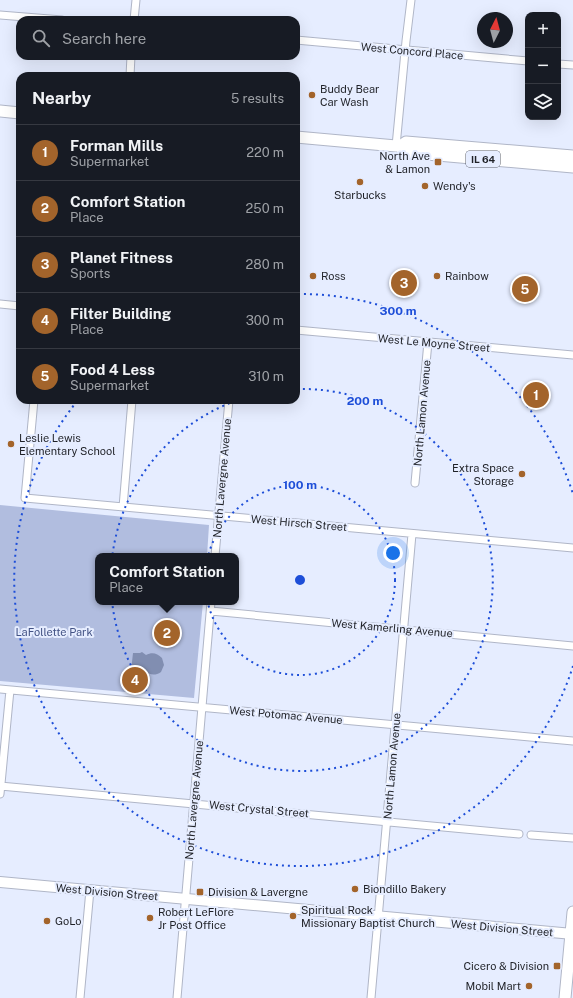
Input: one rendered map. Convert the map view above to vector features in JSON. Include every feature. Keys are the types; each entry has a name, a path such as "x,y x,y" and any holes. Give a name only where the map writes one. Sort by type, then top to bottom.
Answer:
{"main road":[{"path":"0,111 16,113"},
{"name":"IL 64","path":"300,137 398,146 406,142 573,156"},
{"name":"IL 64","path":"398,146 406,152 573,167"},
{"name":"West Division Street","path":"0,882 572,934"},
{"path":"565,998 573,912"}],"street":[{"path":"134,16 136,0"},
{"path":"398,146 405,50 411,0"},
{"path":"0,15 16,16"},
{"name":"West Concord Place","path":"300,40 525,61"},
{"path":"130,72 131,60"},
{"path":"561,64 573,65"},
{"path":"0,304 16,306"},
{"name":"West Le Moyne Street","path":"300,330 573,355"},
{"name":"North Lamon Avenue","path":"415,483 428,342"},
{"name":"West Hirsch Street","path":"34,404 26,498 573,548"},
{"path":"123,507 132,404"},
{"name":"North Lavergne Avenue","path":"216,553 229,404"},
{"name":"North Lamon Avenue","path":"371,998 412,534"},
{"name":"North Lavergne Avenue","path":"177,998 212,605"},
{"name":"West Kamerling Avenue","path":"211,611 573,646"},
{"name":"West Potomac Avenue","path":"0,689 573,741"},
{"path":"0,789 10,690"},
{"name":"West Crystal Street","path":"0,789 194,803 519,834"},
{"path":"531,835 573,838"},
{"path":"80,998 90,890"}],"green space":[{"name":"LaFollette Park","path":"0,505 209,525 207,553 95,553 95,605 203,605 194,698 0,681"}],"shaded area":[{"path":"142,652 146,655 152,653 156,654 162,658 164,665 161,672 152,674 144,671 141,674 139,672 131,671 133,653"}],"place":[{"name":"Buddy Bear Car Wash","path":"312,95"},
{"name":"North Ave & Lamon","path":"438,162"},
{"name":"Starbucks","path":"360,182"},
{"name":"Wendy's","path":"425,186"},
{"name":"Ross","path":"313,276"},
{"name":"Rainbow","path":"437,276"},
{"name":"Planet Fitness","path":"404,283"},
{"name":"Food 4 Less","path":"525,289"},
{"name":"Forman Mills","path":"536,395"},
{"name":"Leslie Lewis Elementary School","path":"11,444"},
{"name":"Extra Space Storage","path":"522,474"},
{"name":"Comfort Station","path":"167,633"},
{"name":"Filter Building","path":"135,680"},
{"name":"Biondillo Bakery","path":"355,889"},
{"name":"Division & Lavergne","path":"200,892"},
{"name":"Spiritual Rock Missionary Baptist Church","path":"293,916"},
{"name":"Robert LeFlore Jr Post Office","path":"150,918"},
{"name":"GoLo","path":"47,921"},
{"name":"Cicero & Division","path":"557,966"},
{"name":"Mobil Mart","path":"529,986"}]}
